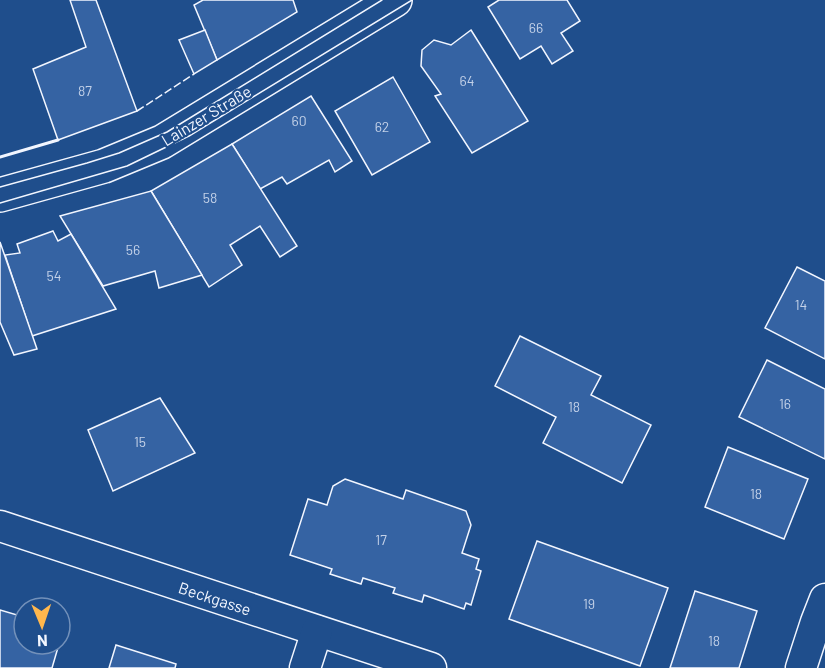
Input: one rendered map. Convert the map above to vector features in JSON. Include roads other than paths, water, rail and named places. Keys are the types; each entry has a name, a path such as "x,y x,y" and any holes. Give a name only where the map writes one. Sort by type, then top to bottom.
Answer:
{"main road":[{"name":"Lainzer Straße","path":"0,195 104,166 162,142 395,0"}],"street":[{"name":"Beckgasse","path":"0,526 431,668"},
{"path":"801,668 825,599"},
{"path":"305,668 317,631"}],"tram line":[{"path":"0,187 119,153 167,132 382,0"},
{"path":"0,203 127,166 189,136 412,0"}]}
